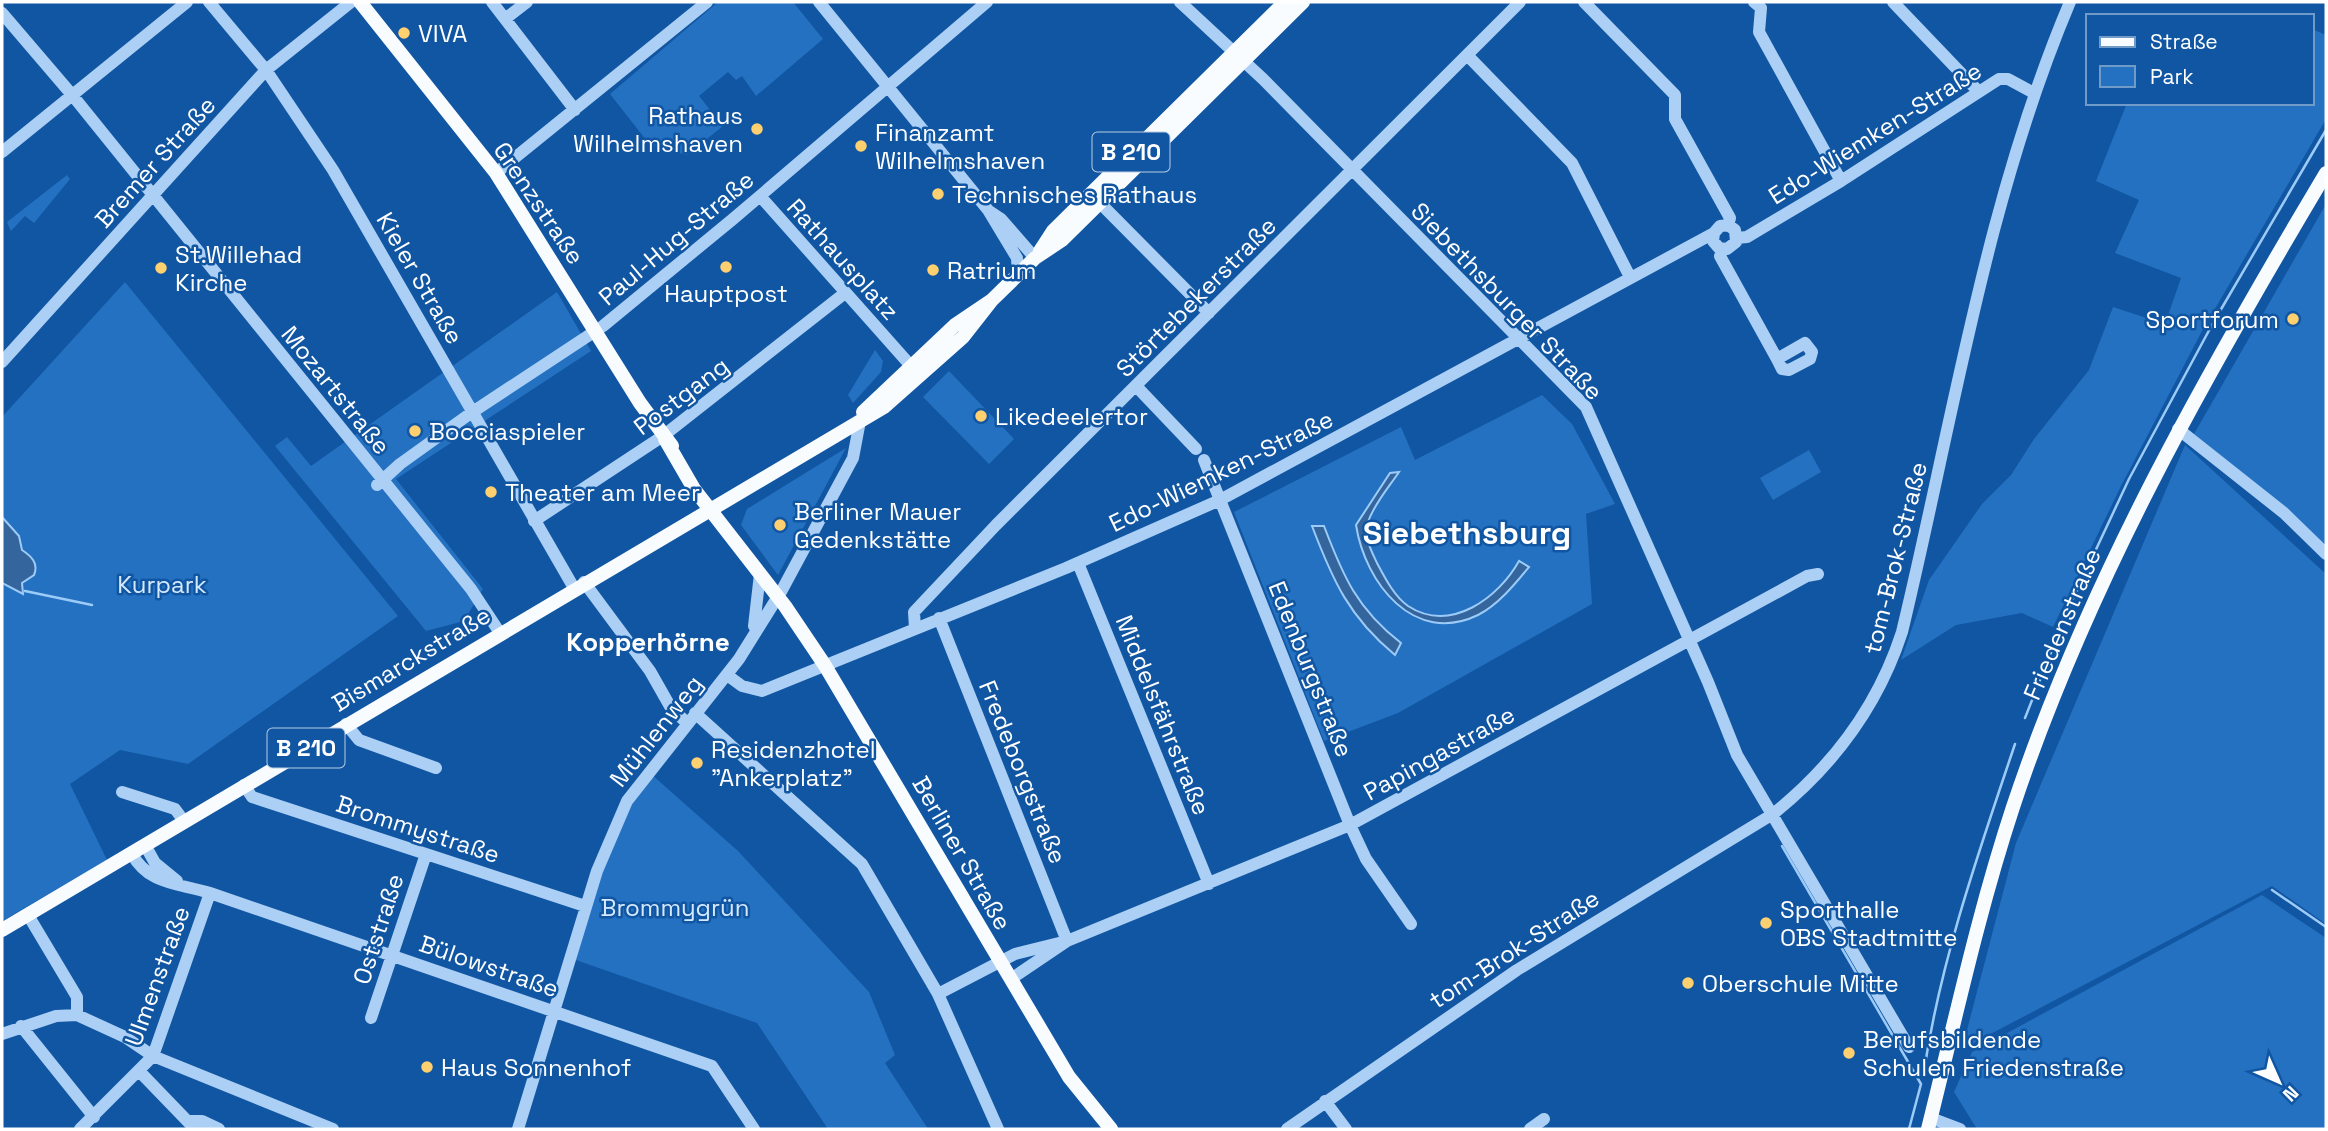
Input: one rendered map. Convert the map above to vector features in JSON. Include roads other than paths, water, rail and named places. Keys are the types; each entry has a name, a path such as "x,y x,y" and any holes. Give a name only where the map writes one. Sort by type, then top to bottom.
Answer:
{"main road":[{"name":"Grenzstraße","path":"360,2 496,173 664,438 701,485 710,509 760,574"},
{"name":"Bismarckstraße","path":"845,430 902,384 933,366 963,337 992,300 1035,258 1062,240 1286,2"},
{"name":"Bismarckstraße","path":"1035,258 1053,231 1238,56 1303,2"},
{"name":"Friedenstraße","path":"1929,1124 1972,942 2018,795 2105,578 2178,429 2326,173"},
{"name":"Bismarckstraße","path":"2,930 579,585 860,421 902,384 911,366 955,325 992,300"},
{"name":"Berliner Straße","path":"760,574 824,664 1069,1076 1111,1129"}],"street":[{"path":"2,152 187,2"},
{"name":"Kieler Straße","path":"209,2 266,70 333,170 534,521 579,585 650,671 671,708 691,718 862,864 937,994 998,1129"},
{"name":"Bremer Straße","path":"6,357 266,70 351,2"},
{"path":"492,2 575,110"},
{"path":"505,19 527,2"},
{"path":"496,173 707,2"},
{"path":"819,2 886,88 988,210 1017,258 1018,275"},
{"name":"Paul-Hug-Straße","path":"379,483 400,464 471,412 595,331 760,196 987,2"},
{"name":"Siebethsburger Straße","path":"1180,2 1353,170 1586,407 1689,639 1737,755 1909,1047"},
{"name":"Störtebekerstraße","path":"915,628 914,612 1520,2"},
{"path":"1584,2 1675,95 1675,119 1730,218 1728,225 1735,230 1737,238"},
{"path":"1754,2 1761,8 1759,32 1841,181"},
{"path":"1892,2 1979,92"},
{"name":"tom-Brok-Straße","path":"1287,1129 1572,934 1773,814 1809,783 1842,746 1872,701 1894,656 1913,586 1992,233 2034,93 2070,2"},
{"name":"Mozartstraße","path":"2,13 73,96 379,483 471,589 499,633"},
{"path":"1467,55 1572,163 1630,277"},
{"name":"Edo-Wiemken-Straße","path":"1723,249 1731,248 1737,238 1747,237 1841,181 2003,78 2034,93"},
{"name":"Rathausplatz","path":"760,196 911,366"},
{"path":"1099,202 1209,313"},
{"path":"988,210 1001,219 1035,258"},
{"name":"Edo-Wiemken-Straße","path":"727,675 743,686 762,691 1078,563 1220,500 1714,233 1720,226 1728,225"},
{"path":"1714,233 1713,241 1723,249 1720,256 1777,359"},
{"name":"Postgang","path":"534,521 664,438 845,293"},
{"path":"2,341 6,357"},
{"name":"Rathausplatz","path":"895,349 902,384"},
{"path":"911,366 933,366"},
{"name":"Edenburgstraße","path":"1136,386 1200,454 1350,825 1366,859 1410,924"},
{"name":"Mühlenweg","path":"519,1129 585,906 610,837 627,801 727,675 778,597 853,458 860,421"},
{"path":"2178,429 2284,513 2326,554"},
{"name":"Middelsfährstraße","path":"1078,563 1209,884"},
{"path":"753,633 760,574"},
{"name":"Papingastraße","path":"937,994 1015,954 1067,941 1350,825 1689,639 1807,576 1818,574"},
{"name":"Fredeborgstraße","path":"939,618 1067,941"},
{"path":"346,724 359,740 436,768"},
{"name":"Brommystraße","path":"244,785 252,797 585,906"},
{"path":"122,793 175,809 184,821"},
{"name":"Bülowstraße","path":"145,845 155,863 180,883"},
{"name":"Bülowstraße","path":"132,854 148,876 210,893 712,1066 754,1129"},
{"name":"Oststraße","path":"371,1018 426,854"},
{"name":"Ulmenstraße","path":"80,1129 140,1072 153,1056 210,893"},
{"path":"28,915 77,997 77,1015"},
{"name":"Papingastraße","path":"1011,979 1067,941"},
{"path":"2,1034 57,1016 77,1015 125,1037 153,1056 333,1129"},
{"path":"21,1026 93,1117"},
{"path":"140,1072 192,1125 202,1121 219,1129"},
{"path":"1325,1101 1346,1129"},
{"path":"1530,1129 1544,1119"},
{"path":"1929,1124 1960,1129"}],"waterway":[{"path":"2062,622 2129,479 2213,323 2326,130"},
{"path":"25,591 92,605"},
{"path":"2025,718 2057,637"},
{"path":"1924,1071 1951,947 2015,744"},
{"path":"1782,846 1921,1084 1909,1129"},
{"path":"2272,890 2326,927"}],"place":[{"name":"VIVA","path":"404,33"},
{"name":"Rathaus Wilhelmshaven","path":"757,129"},
{"name":"Finanzamt Wilhelmshaven","path":"861,146"},
{"name":"Technisches Rathaus","path":"938,194"},
{"name":"Hauptpost","path":"726,267"},
{"name":"St.Willehad Kirche","path":"161,268"},
{"name":"Ratrium","path":"933,270"},
{"name":"Sportforum","path":"2293,319"},
{"name":"Likedeelertor","path":"981,416"},
{"name":"Bocciaspieler","path":"415,431"},
{"name":"Theater am Meer","path":"491,492"},
{"name":"Berliner Mauer Gedenkstätte","path":"780,525"},
{"name":"Residenzhotel \"Ankerplatz\"","path":"697,763"},
{"name":"Sporthalle OBS Stadtmitte","path":"1766,923"},
{"name":"Oberschule Mitte","path":"1688,983"},
{"name":"Berufsbildende Schulen Friedenstraße","path":"1849,1053"},
{"name":"Haus Sonnenhof","path":"427,1067"}],"district":[{"name":"Siebethsburg","path":"1467,533"},
{"name":"Kopperhörne","path":"648,642"}],"park label":[{"name":"Kurpark","path":"162,584"},
{"name":"Brommygrün","path":"675,907"}]}
